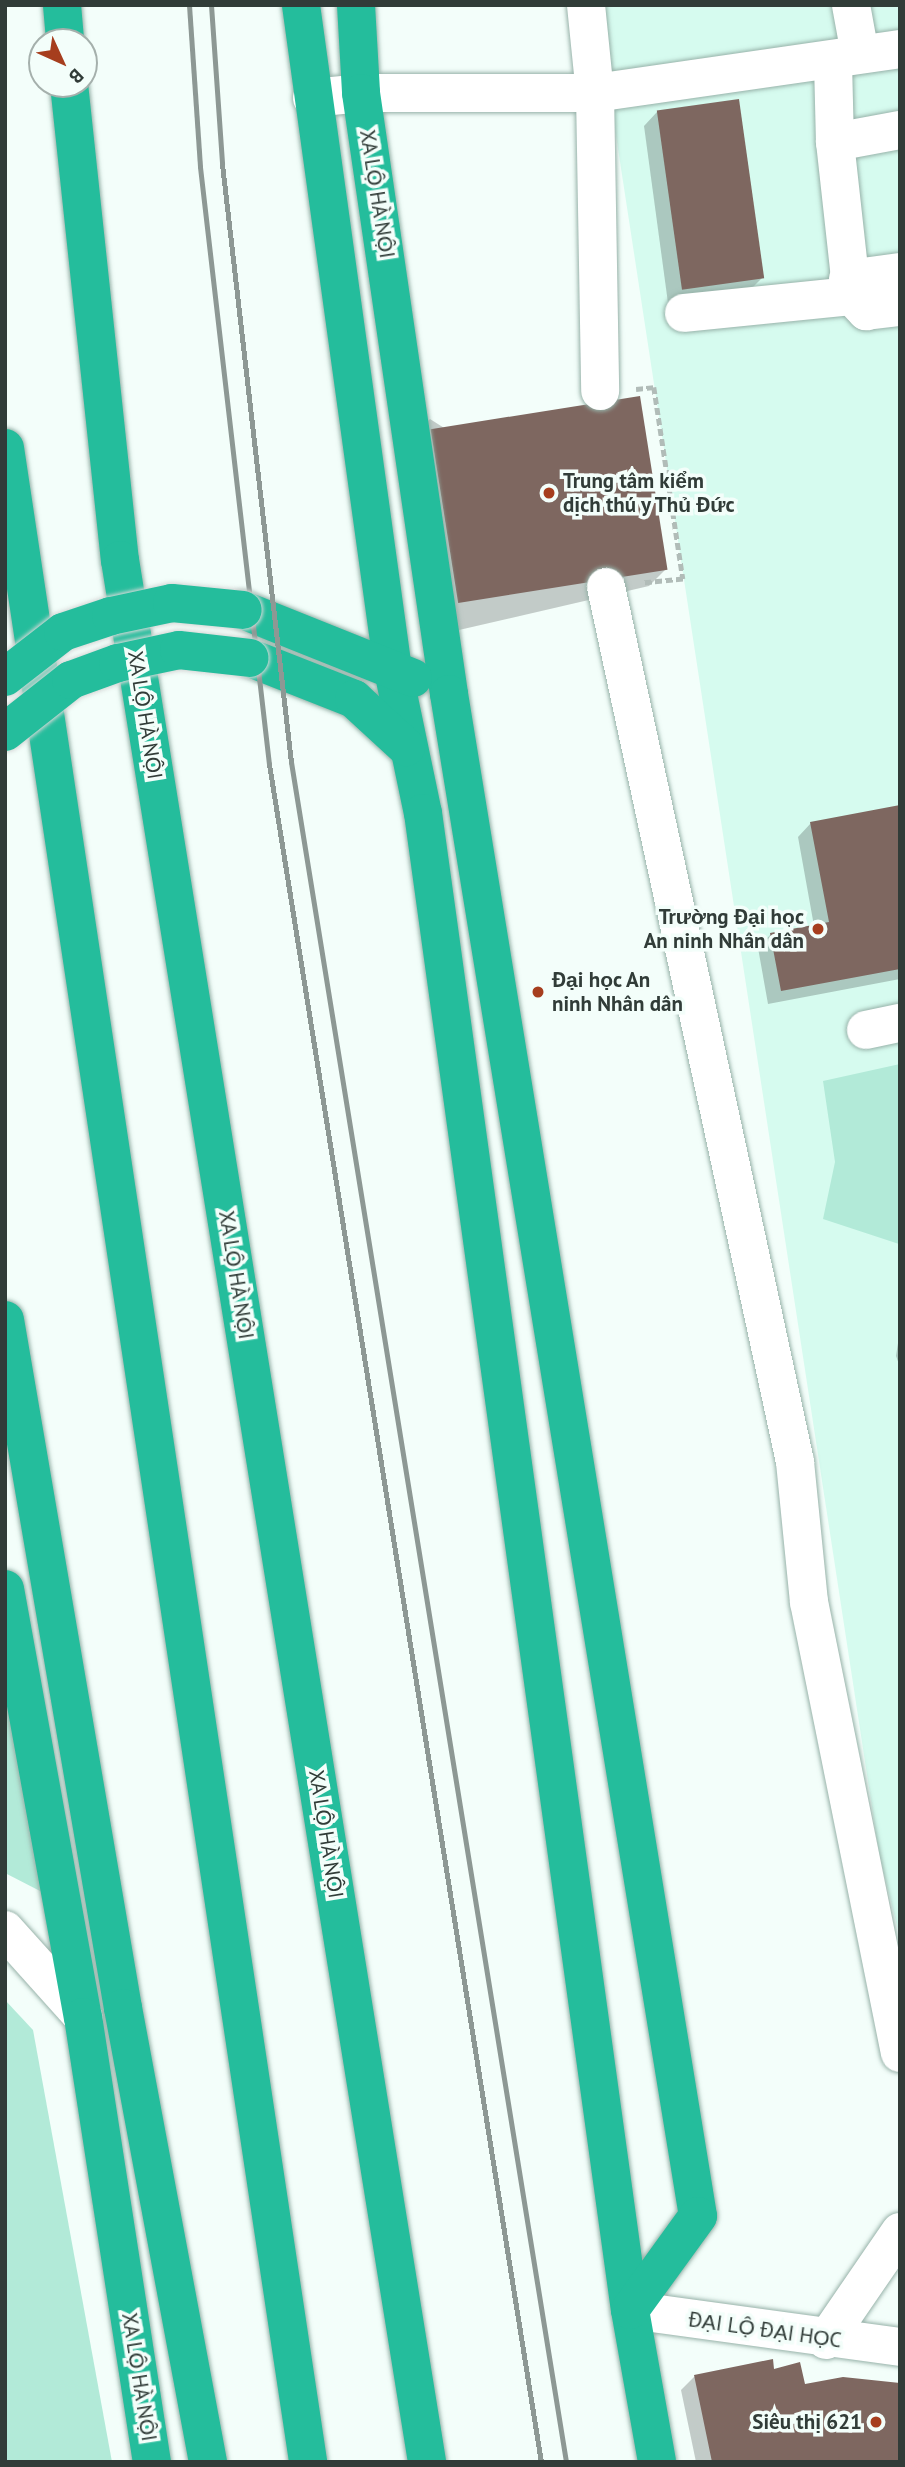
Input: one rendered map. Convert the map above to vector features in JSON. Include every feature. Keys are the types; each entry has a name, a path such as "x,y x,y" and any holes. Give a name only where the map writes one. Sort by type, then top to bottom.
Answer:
{"highway":[{"path":"62,5 64,28"},
{"path":"301,5 393,670 406,747 424,813 630,2310 657,2462"},
{"name":"XA LỘ HÀ NỘI","path":"356,5 361,93 449,694 698,2216 630,2310"},
{"name":"XA LỘ HÀ NỘI","path":"70,98 120,560 427,2462"},
{"path":"5,448 308,2462"},
{"path":"5,677 63,632 111,615 172,603 243,610 449,694"},
{"path":"5,732 71,680 118,663 179,650 250,658 354,699 406,747"},
{"path":"5,1320 12,1415 208,2462"},
{"name":"XA LỘ HÀ NỘI","path":"5,1589 83,2017 152,2462"},
{"path":"83,2017 132,2058"}],"street":[{"path":"586,5 595,93 600,391"},
{"path":"851,5 835,142 850,287 866,310 900,307"},
{"path":"312,98 361,93 595,93 900,49"},
{"path":"835,142 900,130"},
{"path":"684,313 850,287 900,272"},
{"path":"606,587 795,1462 809,1602 900,2053"},
{"path":"5,1930 83,2017"},
{"path":"825,2340 900,2232"},
{"name":"ĐẠI LỘ ĐẠI HỌC","path":"630,2310 825,2340 900,2347"}],"path":[{"path":"600,391 654,387 683,579 606,587"}],"shaded area":[{"name":"Trường Đại học An ninh Nhân dân","path":"596,5 900,5 900,1938 879,1853"},
{"path":"900,1064 900,1287 899,1244 823,1219 835,1162 823,1081"},
{"path":"5,1670 48,1887 40,1891 5,1873"},
{"path":"5,2000 33,2030 112,2462 5,2462"}],"building":[{"path":"739,99 764,278 682,290 657,111"},
{"name":"Trung tâm kiểm dịch thú y Thủ Đức","path":"640,396 668,570 458,603 431,429"},
{"path":"900,805 900,969 781,991 770,933 829,922 810,822"},
{"path":"773,2359 774,2369 800,2362 805,2384 843,2377 900,2383 900,2462 712,2462 694,2375"}],"railway":[{"path":"189,5 200,167 269,764 541,2462"},
{"path":"211,5 222,164 291,762 566,2462"}],"place":[{"name":"Trung tâm kiểm dịch thú y Thủ Đức","path":"549,493"},
{"name":"Trường Đại học An ninh Nhân dân","path":"818,929"},
{"name":"Đại học An ninh Nhân dân","path":"538,992"},
{"name":"Siêu thị 621","path":"876,2422"}]}
